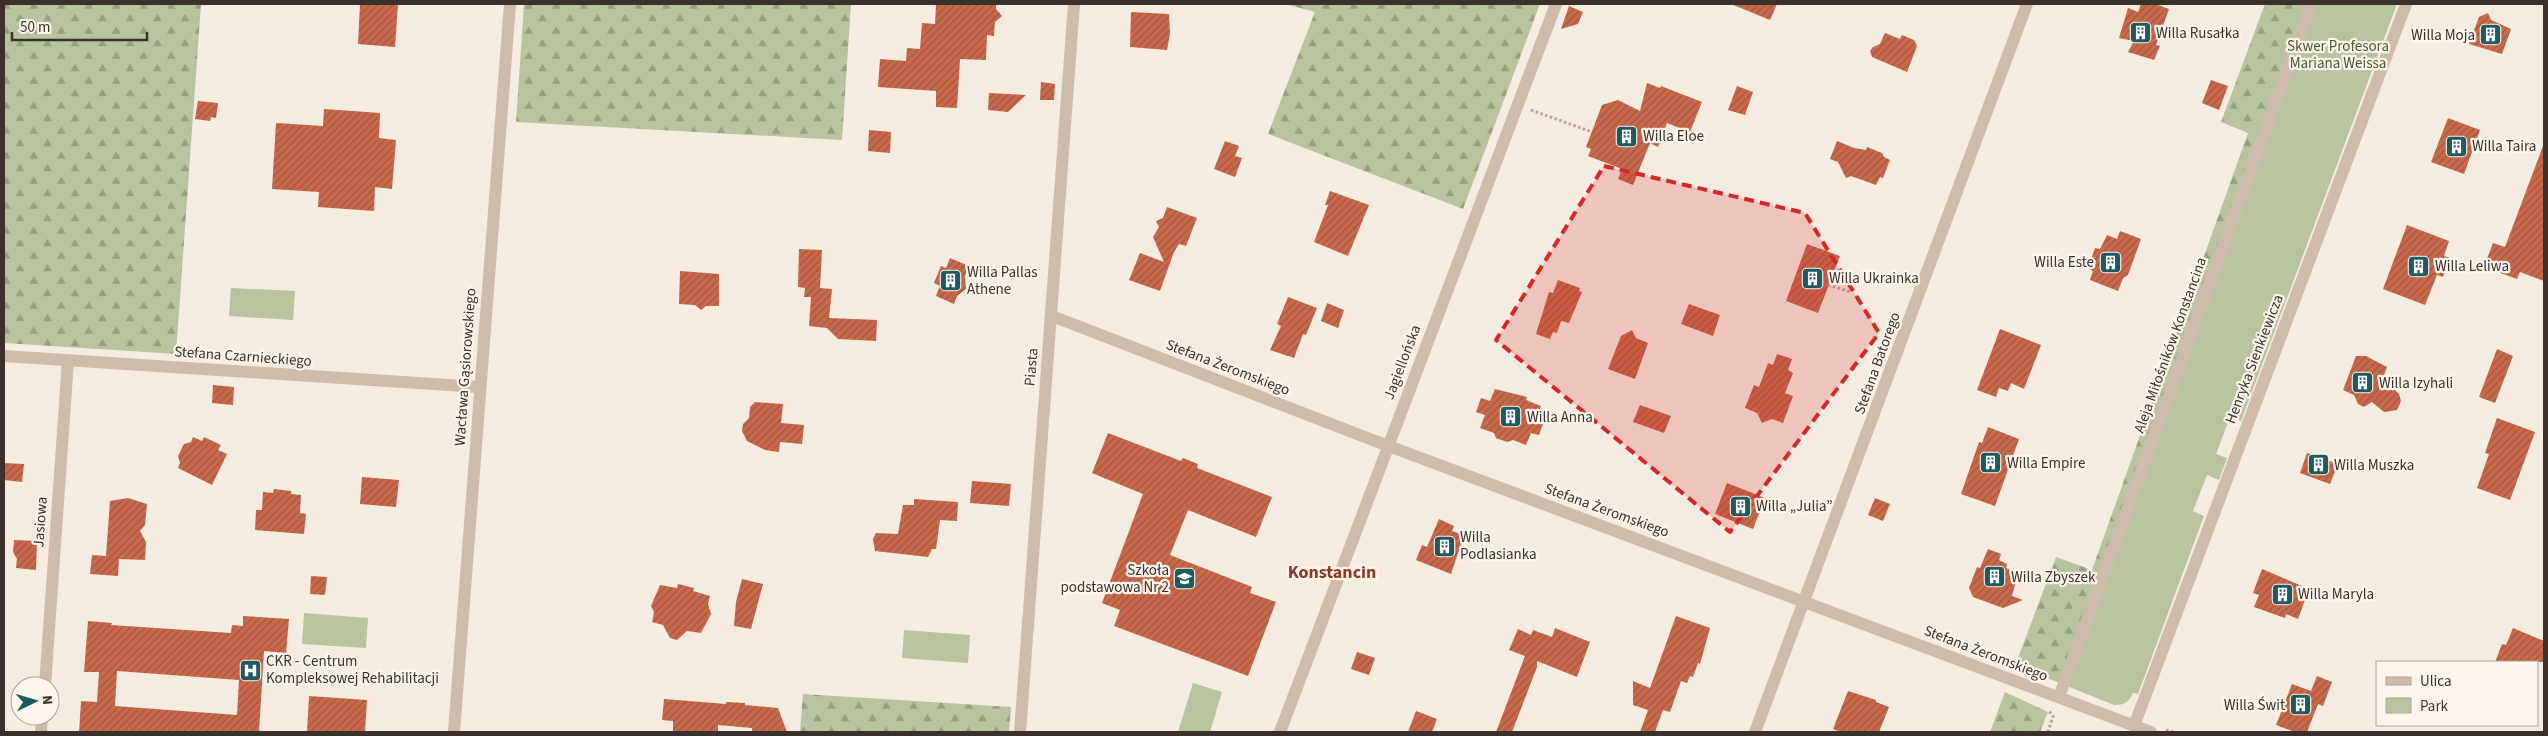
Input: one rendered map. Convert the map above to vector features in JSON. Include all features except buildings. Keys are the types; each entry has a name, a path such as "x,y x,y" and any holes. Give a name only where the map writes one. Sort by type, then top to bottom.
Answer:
{"street":[{"name":"Wacława Gąsiorowskiego","path":"454,732 479,387 510,4"},
{"name":"Piasta","path":"1020,732 1074,4"},
{"name":"Jagiellońska","path":"1280,732 1387,445 1556,4"},
{"name":"Stefana Batorego","path":"1755,732 2027,4"},
{"name":"Aleja Miłośników Konstancina","path":"2059,697 2312,4"},
{"name":"Henryka Sienkiewicza","path":"2134,726 2406,4"},
{"name":"Stefana Żeromskiego","path":"1052,316 1387,445 2151,732"},
{"name":"Stefana Czarnieckiego","path":"4,356 479,387"},
{"name":"Jasiowa","path":"46,676 68,361"}],"path":[{"path":"1530,109 1592,132"},
{"path":"1828,285 1851,292"},
{"path":"2041,691 2045,707 2053,716 2048,732"},
{"path":"2166,730 2173,732"}],"highlighted area":[{"path":"1604,166 1805,213 1879,333 1730,532 1496,340"}],"green space":[{"path":"4,4 201,4 176,354 4,343"},
{"path":"524,4 851,4 842,140 516,122"},
{"path":"1285,4 1540,4 1463,209 1268,134 1315,12"},
{"path":"2265,4 2307,4 2060,683 2015,666 2056,557 2092,570 2248,133 2221,122"},
{"name":"Skwer Profesora Mariana Weissa","path":"2316,4 2397,4 2241,421 2230,417 2216,454 2227,458 2219,480 2207,475 2193,511 2204,516 2138,694 2133,693 2126,702 2114,705 2067,686"},
{"path":"231,288 295,291 293,320 229,316"},
{"path":"304,613 368,618 366,648 302,644"},
{"path":"904,630 970,635 968,663 902,658"},
{"path":"1193,683 1222,692 1210,732 1178,732"},
{"path":"2005,692 2048,712 2040,732 1990,732"},
{"path":"803,694 1011,707 1009,732 800,732"}],"place":[{"name":"Willa Rusałka","path":"2140,33"},
{"name":"Willa Moja","path":"2491,35"},
{"name":"Willa Eloe","path":"1627,136"},
{"name":"Willa Taira","path":"2456,146"},
{"name":"Willa Este","path":"2110,262"},
{"name":"Willa Leliwa","path":"2419,266"},
{"name":"Willa Ukrainka","path":"1813,278"},
{"name":"Willa Pallas Athene","path":"951,281"},
{"name":"Willa Izyhali","path":"2363,383"},
{"name":"Willa Anna","path":"1511,417"},
{"name":"Willa Empire","path":"1991,463"},
{"name":"Willa Muszka","path":"2318,465"},
{"name":"Willa „Julia”","path":"1740,506"},
{"name":"Willa Podlasianka","path":"1444,546"},
{"name":"Willa Zbyszek","path":"1995,577"},
{"name":"Szkoła podstawowa Nr 2","path":"1185,579"},
{"name":"Willa Maryla","path":"2282,594"},
{"name":"CKR - Centrum Kompleksowej Rehabilitacji","path":"250,670"},
{"name":"Willa Świt","path":"2301,705"}],"district":[{"name":"Konstancin","path":"1332,572"}]}
